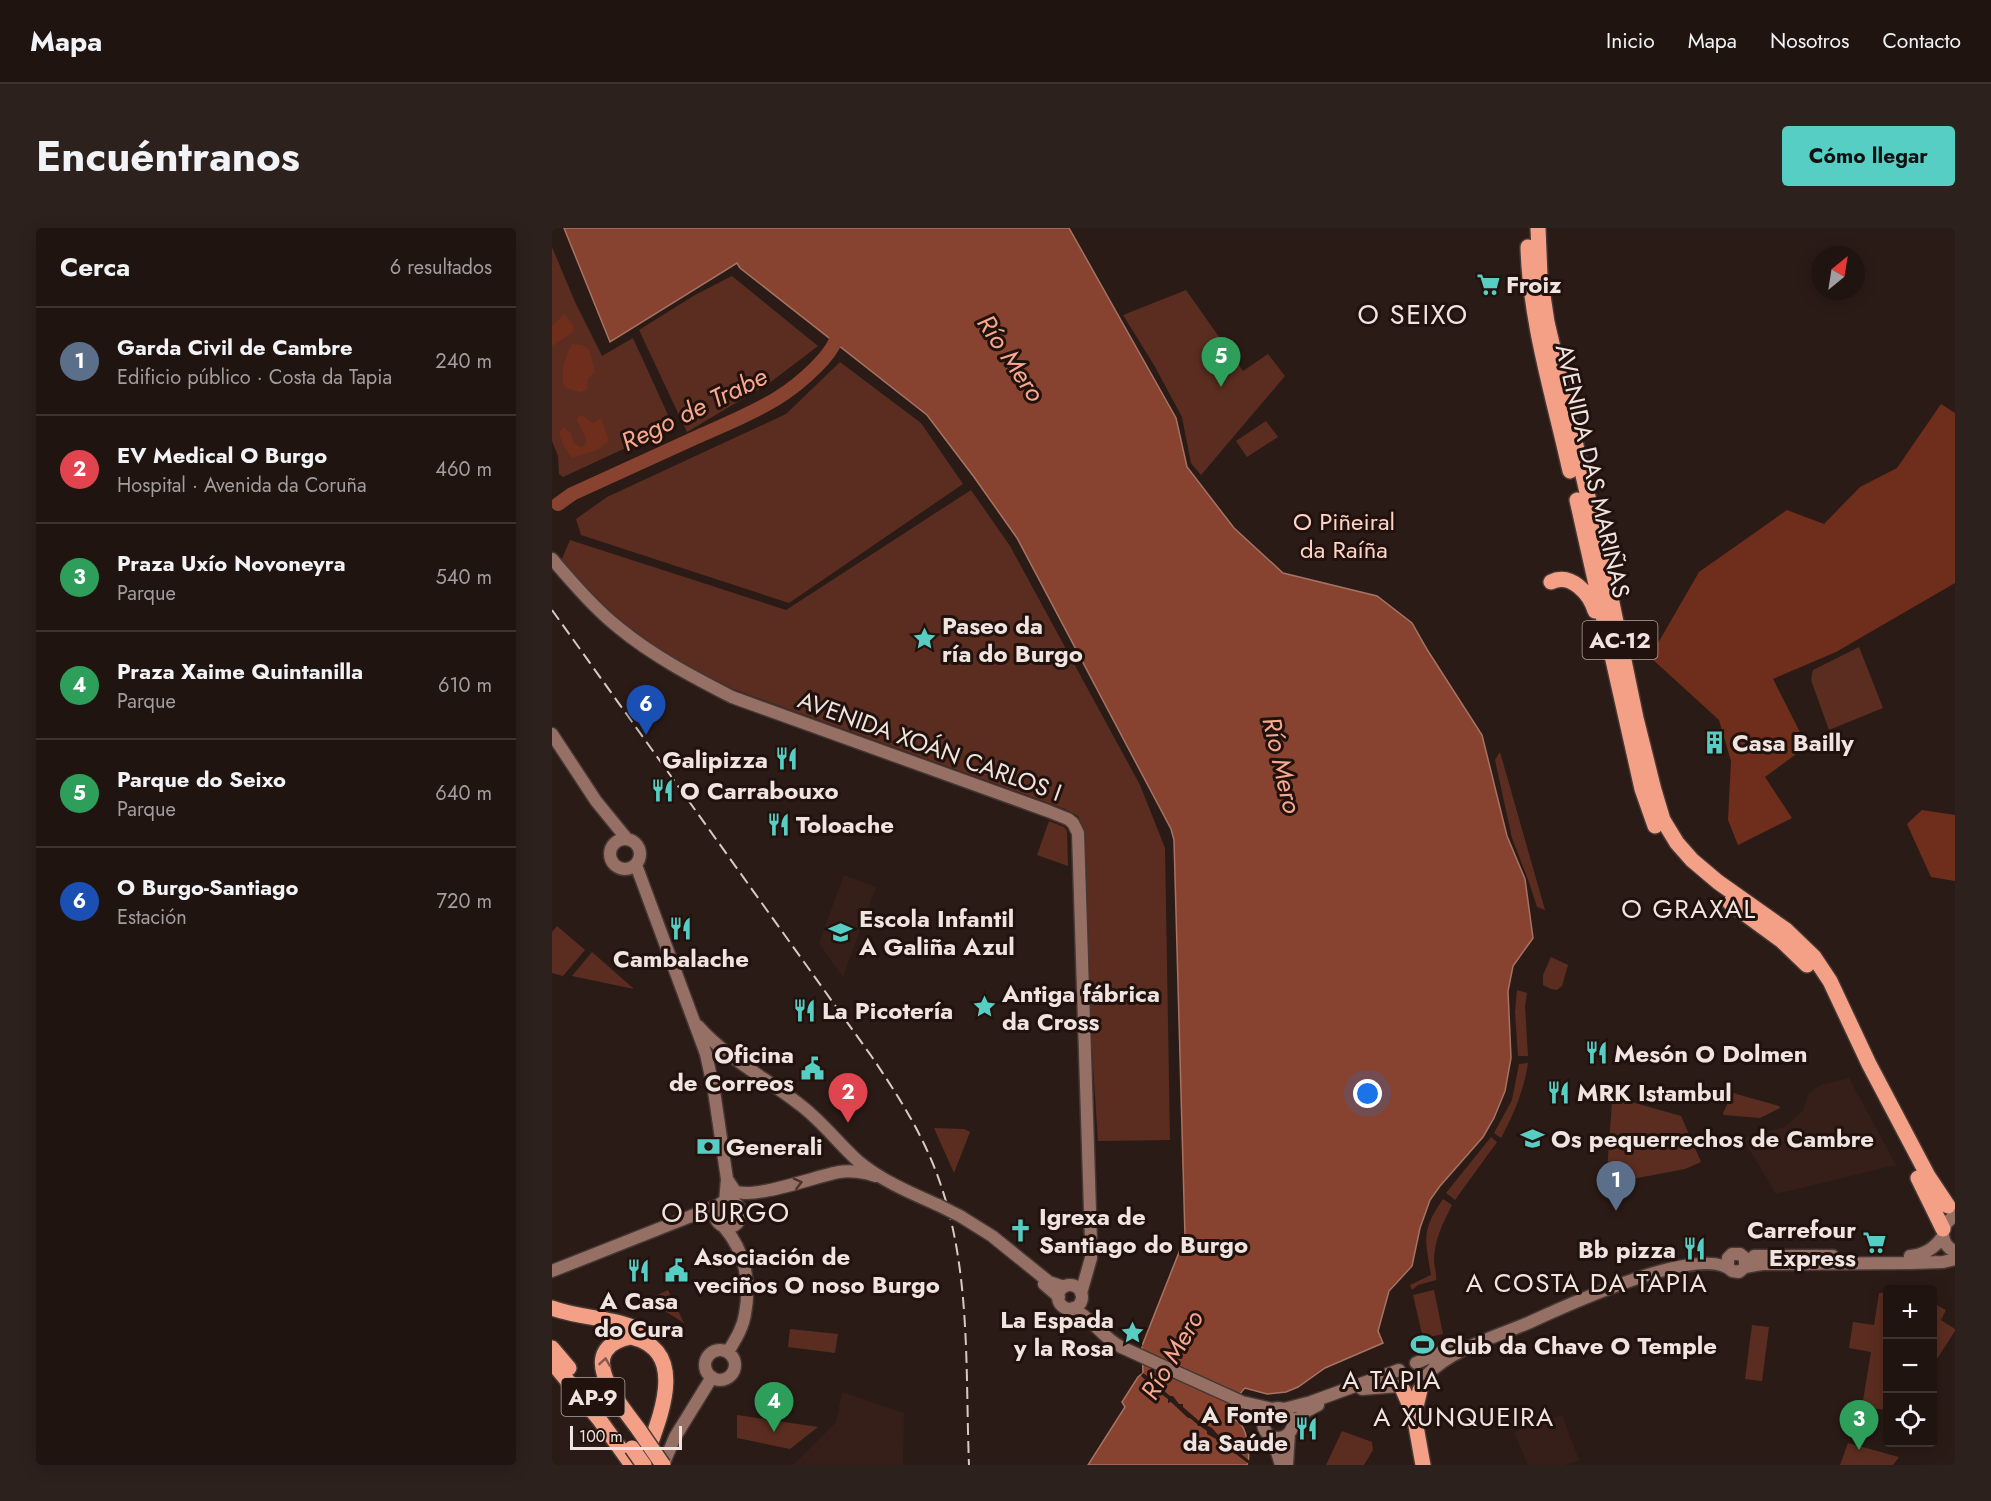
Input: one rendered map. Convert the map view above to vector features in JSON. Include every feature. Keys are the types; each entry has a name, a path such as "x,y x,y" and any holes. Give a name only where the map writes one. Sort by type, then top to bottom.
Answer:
{"highway":[{"name":"AVENIDA DAS MARIÑAS","path":"1529,228 1530,281 1537,323 1642,789 1652,819 1664,842 1694,876 1800,956 1820,981 1843,1025 1869,1064"},
{"name":"AVENIDA DAS MARIÑAS","path":"1538,228 1539,267 1547,322 1605,569 1636,718 1663,820 1677,843 1692,860 1718,882 1786,930 1814,957 1830,981 1869,1064 1928,1176 1953,1207"},
{"path":"1528,244 1524,274 1533,349"},
{"path":"1551,582 1561,579 1572,582 1590,598 1616,695 1624,710"},
{"path":"1830,981 1880,1064 1953,1207"},
{"path":"1843,1025 1852,1050 1936,1211 1943,1233"},
{"path":"552,1308 630,1325 647,1334 664,1351 672,1377 672,1392 650,1465"},
{"path":"636,1461 665,1399 666,1379 662,1360 656,1351 650,1344 631,1336 614,1343 603,1358 602,1368 609,1389 639,1430 663,1465"},
{"name":"AP-9","path":"552,1348 592,1396 636,1461"},
{"name":"AP-9","path":"552,1362 636,1461"},
{"path":"1420,1390 1406,1399 1424,1465"}],"main road":[{"name":"AVENIDA XOÁN CARLOS I","path":"552,559 590,602 618,628 696,679 732,697 1048,811 1073,823 1078,833 1091,1258 1087,1271 1072,1292"},
{"path":"552,734 596,801 627,839 636,843 641,852 639,861 631,868 618,868 612,863 610,854 613,836 596,801"},
{"path":"613,845 619,840 627,839"},
{"path":"631,868 646,894 695,1023 710,1073 727,1179 731,1187 738,1193 755,1192 795,1185 840,1172 870,1174 883,1178"},
{"path":"695,1023 737,1061 801,1105 858,1161 883,1178 960,1216 992,1236 1049,1282 1072,1292 1100,1323 1132,1352"},
{"path":"710,1073 711,1064 718,1055 737,1061"},
{"path":"840,1172 848,1164 842,1146"},
{"path":"727,1179 722,1203 715,1212 720,1224 741,1251"},
{"path":"680,1220 732,1227 739,1217 743,1201 755,1192"},
{"path":"552,1271 722,1203 736,1204 744,1261 746,1314 741,1330 728,1352"},
{"path":"1426,1375 1442,1361 1598,1284 1640,1269 1701,1257 1728,1262 1736,1272 1744,1262 1780,1255 1913,1256 1923,1254 1935,1246 1943,1233 1953,1207"},
{"path":"1943,1233 1947,1246 1955,1252"},
{"path":"1762,1264 1775,1260 1780,1255"},
{"path":"1744,1262 1762,1264 1911,1263 1943,1262 1955,1259"},
{"path":"1263,1422 1266,1414 1278,1409 1311,1402 1399,1370 1406,1364 1416,1364 1632,1279 1675,1268 1728,1262"},
{"path":"1598,1284 1611,1287"},
{"path":"1072,1292 1063,1306 1073,1308 1085,1316 1104,1337 1242,1402 1278,1409 1291,1416 1287,1465"},
{"path":"1072,1292 1079,1305 1073,1308"},
{"path":"714,1351 728,1352 735,1363 733,1372 722,1380 712,1377 706,1367 707,1358 714,1351"},
{"path":"1406,1399 1425,1384 1426,1375 1423,1368 1416,1364"},
{"path":"1399,1370 1396,1378 1406,1399"},
{"path":"663,1465 675,1437 712,1377"},
{"path":"1378,1386 1406,1399"},
{"path":"1268,1434 1281,1438 1314,1406 1361,1389 1378,1386 1406,1399"},
{"path":"1242,1402 1263,1422 1281,1465"}],"shaded area":[{"path":"552,247 575,302 602,356 633,338 673,426 563,477 559,474 558,456 552,441"},
{"path":"732,276 818,346 768,384 687,432 639,330 695,295"},
{"path":"1186,290 1243,371 1268,354 1285,376 1201,475 1191,463 1182,417 1123,315"},
{"path":"564,314 573,325 573,332 552,346 552,326"},
{"path":"572,344 582,345 589,349 595,372 588,379 587,389 581,392 565,388 563,383 564,366"},
{"path":"840,362 921,423 963,484 789,603 581,535 576,519 607,497 786,414"},
{"path":"1941,404 1955,413 1955,583 1836,652 1773,679 1807,746 1765,777 1792,818 1738,845 1728,820 1731,761 1719,720 1650,657 1699,572 1787,510 1824,524 1860,487 1897,468"},
{"path":"579,416 593,423 601,418 609,441 597,450 572,458 559,434 563,427 571,433 573,442 580,447 585,446 587,441 577,420"},
{"path":"1266,421 1278,437 1247,457 1236,441"},
{"path":"971,490 1010,546 1140,785 1165,848 1170,1140 1098,1141 1092,1050 1085,832 1078,816 1065,809 733,689 677,660 633,631 601,603 561,561 570,540 786,610"},
{"path":"1859,647 1883,708 1829,730 1811,680 1813,670"},
{"path":"1500,752 1545,910 1537,907 1512,838 1495,760"},
{"path":"1922,810 1955,815 1955,881 1931,877 1907,824"},
{"path":"1049,821 1064,827 1067,831 1068,866 1037,855"},
{"name":"Escola Infantil A Galiña Azul","path":"844,875 876,887 843,977 819,943"},
{"path":"557,926 585,950 563,976 552,973 552,932"},
{"path":"592,952 634,989 572,976"},
{"path":"1551,957 1568,965 1562,986 1557,990 1543,985 1543,975"},
{"path":"1517,990 1527,993 1525,1007 1528,1056 1518,1056 1515,1012"},
{"path":"1528,1063 1518,1102 1501,1138 1494,1133 1512,1100 1519,1064"},
{"path":"1849,1078 1896,1165 1776,1194 1744,1140 1747,1137 1785,1127 1803,1110 1808,1094 1821,1085"},
{"path":"1733,1093 1780,1108 1760,1118 1724,1115"},
{"path":"1628,1101 1681,1116 1701,1162 1685,1169 1606,1184 1612,1102"},
{"path":"934,1128 964,1129 970,1132 954,1173"},
{"path":"1491,1137 1497,1142 1455,1200 1446,1193"},
{"path":"1443,1199 1452,1205 1437,1239 1434,1261 1436,1280 1418,1285 1412,1290 1410,1285 1431,1275 1426,1235 1431,1219"},
{"path":"668,1290 684,1323 647,1300"},
{"path":"1434,1290 1443,1334 1423,1338 1413,1295"},
{"path":"1879,1293 1883,1293 1883,1410 1862,1407 1871,1352 1849,1348 1853,1322 1874,1325"},
{"path":"1937,1305 1946,1310 1941,1320 1955,1331 1937,1359"},
{"path":"1752,1325 1769,1327 1762,1381 1745,1379"},
{"path":"790,1329 838,1334 835,1353 788,1347"},
{"path":"842,1392 904,1413 903,1465 793,1465 836,1422"},
{"path":"737,1415 818,1427 790,1449 737,1438"},
{"path":"1562,1415 1579,1460 1565,1465 1528,1465 1514,1432"},
{"path":"1342,1431 1372,1442 1373,1450 1364,1465 1326,1465"},
{"path":"1848,1443 1899,1457 1893,1465 1840,1465"}],"water":[{"name":"Río Mero","path":"564,228 1069,228 1176,418 1187,467 1234,528 1283,573 1377,596 1412,623 1482,735 1507,836 1525,879 1533,938 1513,966 1508,991 1511,1058 1505,1091 1483,1137 1430,1200 1420,1228 1412,1266 1389,1291 1378,1331 1383,1343 1325,1368 1298,1387 1286,1392 1267,1394 1245,1388 1242,1391 1237,1402 1235,1420 1242,1425 1245,1434 1248,1451 1247,1465 1088,1465 1125,1407 1122,1402 1143,1373 1142,1346 1185,1237 1174,840 1171,829 1017,538 927,415 740,268 737,263 610,342"}],"pier":[{"path":"1143,1373 1251,1462 1249,1464 1217,1442 1171,1402 1168,1403 1168,1399 1148,1385 1148,1382 1141,1376"}],"waterway":[{"name":"Rego de Trabe","path":"558,504 572,494 757,410 776,399 805,377 826,356 837,335 837,325"}],"railway":[{"path":"552,610 872,1057 920,1136 946,1200 955,1237 964,1312 969,1465"}],"place":[{"name":"Froiz","path":"1488,284"},
{"name":"Parque do Seixo","path":"1221,387"},
{"name":"Paseo da ría do Burgo","path":"924,639"},
{"name":"O Burgo-Santiago","path":"646,735"},
{"name":"Casa Bailly","path":"1714,742"},
{"name":"Galipizza","path":"786,759"},
{"name":"O Carrabouxo","path":"662,790"},
{"name":"Toloache","path":"778,824"},
{"name":"Cambalache","path":"681,928"},
{"name":"Escola Infantil A Galiña Azul","path":"841,932"},
{"name":"Antiga fábrica da Cross","path":"984,1007"},
{"name":"La Picotería","path":"804,1010"},
{"name":"Mesón O Dolmen","path":"1596,1053"},
{"name":"Oficina de Correos","path":"812,1068"},
{"name":"MRK Istambul","path":"1559,1092"},
{"name":"EV Medical O Burgo","path":"848,1123"},
{"name":"Os pequerrechos de Cambre","path":"1533,1138"},
{"name":"Generali","path":"708,1146"},
{"name":"Garda Civil de Cambre","path":"1616,1211"},
{"name":"Igrexa de Santiago do Burgo","path":"1021,1230"},
{"name":"Carrefour Express","path":"1874,1243"},
{"name":"Bb pizza","path":"1694,1249"},
{"name":"A Casa do Cura","path":"639,1270"},
{"name":"Asociación de veciños O noso Burgo","path":"676,1270"},
{"name":"La Espada y la Rosa","path":"1132,1333"},
{"name":"Club da Chave O Temple","path":"1422,1345"},
{"name":"A Fonte da Saúde","path":"1306,1428"},
{"name":"Praza Xaime Quintanilla","path":"774,1432"},
{"name":"Praza Uxío Novoneyra","path":"1859,1450"}],"district":[{"name":"O SEIXO","path":"1413,314"},
{"name":"O GRAXAL","path":"1689,909"},
{"name":"O BURGO","path":"726,1212"},
{"name":"A COSTA DA TAPIA","path":"1587,1283"},
{"name":"A TAPIA","path":"1392,1380"},
{"name":"A XUNQUEIRA","path":"1464,1417"}],"park label":[{"name":"O Piñeiral da Raíña","path":"1344,535"}]}
